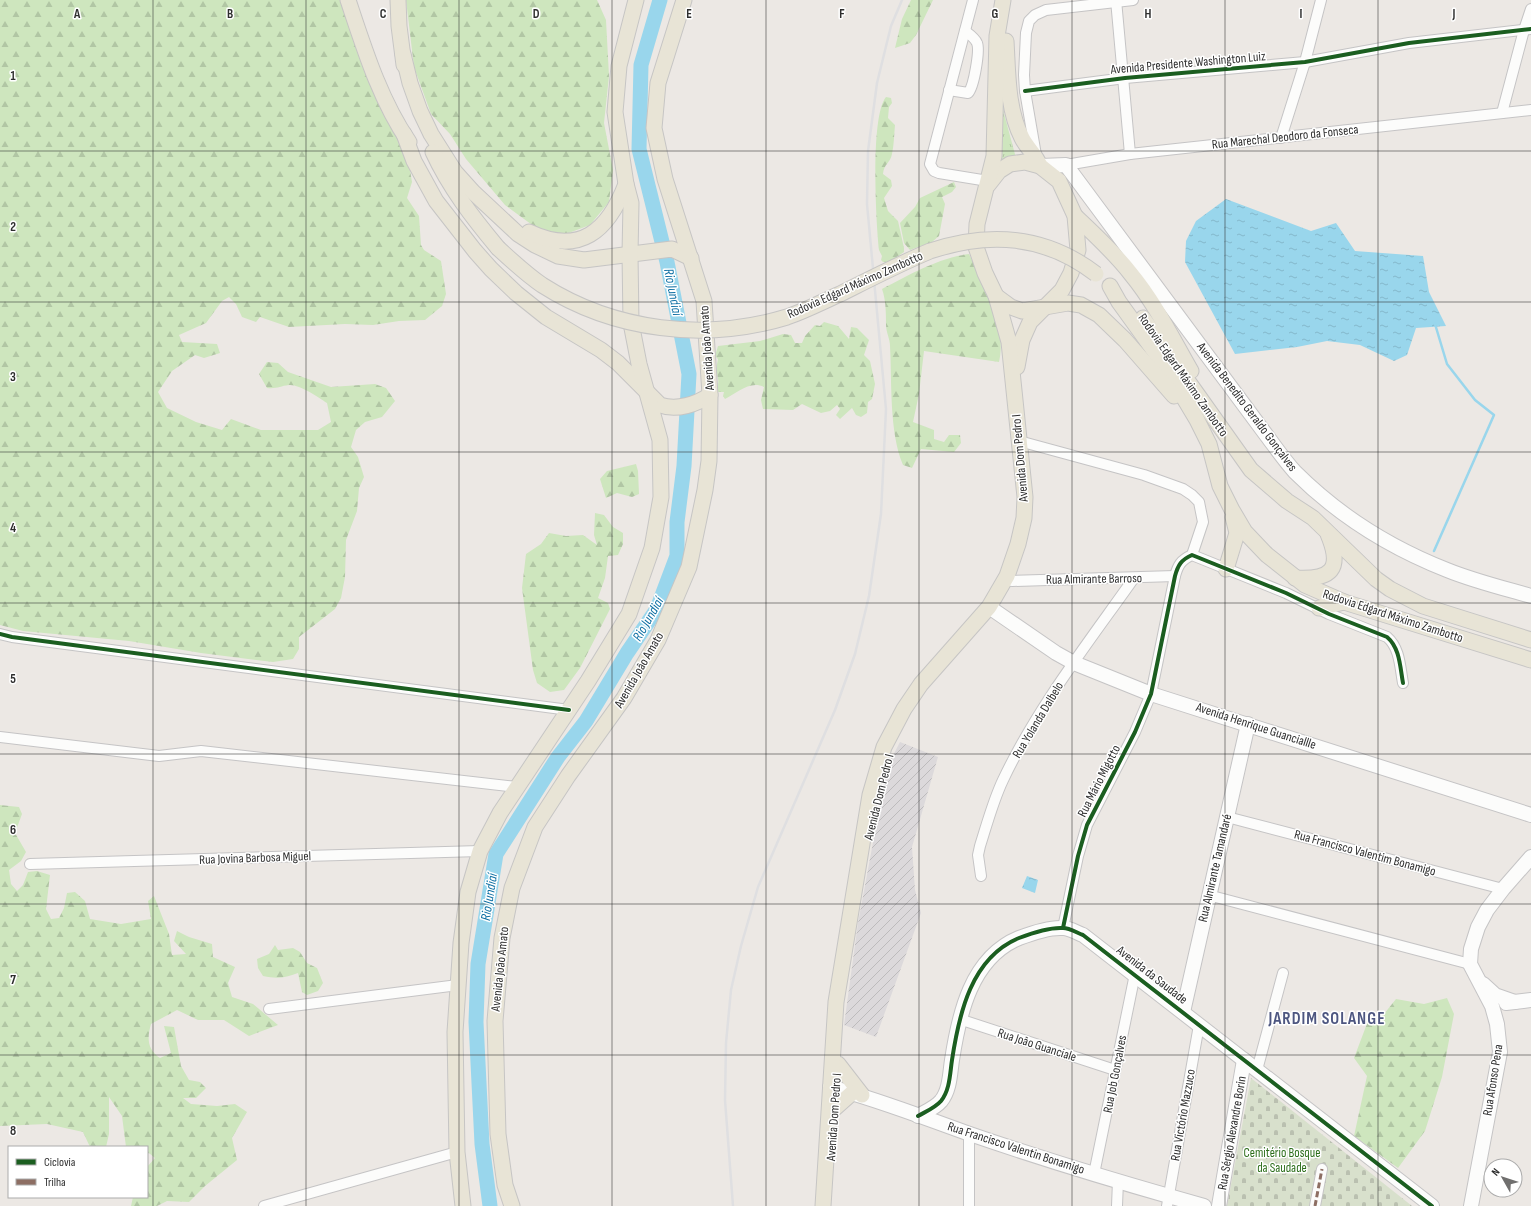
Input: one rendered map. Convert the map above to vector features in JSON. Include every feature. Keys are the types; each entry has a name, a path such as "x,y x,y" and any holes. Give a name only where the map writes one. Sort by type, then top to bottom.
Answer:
{"main road":[{"name":"Rodovia Edgard Máximo Zambotto","path":"348,0 376,78 404,134 447,197 459,210 476,222"},
{"name":"Rodovia Edgard Máximo Zambotto","path":"398,0 399,26 406,81 423,130 439,165 476,222 498,248 542,284 577,304 617,319 674,330 714,330 750,326 787,317 930,251 950,244 988,238 1027,241 1044,246 1080,262 1124,296 1149,325 1251,470 1267,485 1313,518 1376,580 1405,598 1531,640"},
{"path":"463,1206 457,1152 455,1032 461,943 468,892 480,851 500,813 569,710 629,614 652,548 661,497 660,440 647,393 631,323 636,253 631,203 626,184 615,112 619,66 636,0"},
{"name":"Avenida João Amato","path":"512,1206 505,1186 498,1134 495,1021 502,938 512,888 535,827 568,776 627,694 658,640 689,567 705,490 709,461 710,395 704,301 666,179 654,128 658,84 684,0"},
{"path":"1003,5 1014,116 1022,138 1038,161 1059,180 1075,216 1078,250 1071,273 1062,290 1030,322 1022,340 1017,366 1018,405"},
{"path":"1003,5 997,36 994,156 977,224 976,247 985,273 996,296 1009,342 1018,405"},
{"path":"403,54 410,83 431,134 460,177 473,192 518,234 535,245 558,256 584,260 672,249 690,258"},
{"path":"404,134 414,161 436,201 475,251 516,293 546,317 601,350 618,363 660,405 668,408 695,404 710,395"},
{"path":"988,184 998,171 1010,164 1038,161"},
{"path":"505,221 542,238 562,242 588,236 607,221 619,202 626,184"},
{"path":"1075,216 1110,249 1136,280 1174,341 1213,415"},
{"name":"Rodovia Edgard Máximo Zambotto","path":"1110,286 1119,302 1163,363 1198,420 1209,444 1216,472 1232,510 1246,532 1266,555 1294,578 1318,591 1344,602 1531,660"},
{"path":"996,296 1011,307 1022,311 1048,305 1068,303 1081,305 1099,315 1125,340 1171,392 1192,425 1216,472"},
{"name":"Avenida Dom Pedro I","path":"823,1206 832,1088 836,1002 870,795 884,747 904,708 920,684 991,608 1016,553 1024,518 1025,497 1022,441 1018,405"},
{"name":"Avenida Dom Pedro I","path":"828,1206 834,1109 832,1088 838,1064 843,1007 866,848 883,766 899,728 926,687 1012,581 1021,558 1030,515 1031,479 1022,441"},
{"path":"1226,569 1237,533 1232,510"},
{"path":"1294,578 1318,578 1332,570 1335,560 1334,548 1326,530"},
{"path":"1319,608 1344,602"},
{"path":"834,1109 857,1094 838,1064"}],"street":[{"path":"973,0 931,160 931,168 939,173 988,184"},
{"path":"1038,161 1025,90 1024,75 1026,33 1029,22 1040,12 1057,4 1133,0"},
{"path":"1281,138 1305,62 1321,0"},
{"path":"1117,1 1125,78 1130,154"},
{"path":"1502,113 1527,30 1531,9"},
{"name":"Avenida Presidente Washington Luiz","path":"1025,90 1125,78 1305,62 1409,43 1527,30"},
{"path":"949,90 965,94 968,93 972,86 978,48 975,40 966,31"},
{"name":"Rua Marechal Deodoro da Fonseca","path":"1038,161 1066,165 1130,154 1531,110"},
{"name":"Avenida Benedito Geraldo Gonçalves","path":"1066,165 1267,436 1294,471 1322,497 1363,527 1398,547 1447,571 1531,596"},
{"path":"1022,441 1144,475 1183,489 1199,502 1203,522 1192,555 1286,593 1329,614 1387,637 1393,642 1397,650 1403,683"},
{"name":"Rua Mário Migotto","path":"1064,928 1078,856 1087,825 1136,732 1151,694 1175,576 1180,562 1192,555"},
{"name":"Rua Almirante Barroso","path":"1012,581 1175,576"},
{"name":"Rua Yolanda Dalbelo","path":"981,876 978,855 1003,781 1023,743 1074,663 1134,578"},
{"name":"Avenida Henrique Guanciallle","path":"991,608 1056,653 1074,663 1151,694 1531,815"},
{"path":"0,634 12,637 45,640 569,710"},
{"name":"Rua Almirante Tamandaré","path":"1183,1012 1208,895 1248,724"},
{"path":"0,737 159,756 201,751 517,787"},
{"name":"Rua Francisco Valentim Bonamigo","path":"1227,817 1503,889"},
{"name":"Rua Jovina Barbosa Miguel","path":"30,864 480,851"},
{"path":"1208,895 1470,964 1471,949 1478,927 1487,910 1531,857"},
{"name":"Avenida da Saudade","path":"918,1116 941,1101 947,1088 959,1019 978,972 992,956 1010,942 1033,932 1064,928 1083,935 1135,974 1432,1206"},
{"name":"Rua Afonso Pena","path":"1470,964 1492,1006 1499,1036 1500,1052 1471,1206"},
{"path":"1257,1070 1283,973"},
{"name":"Rua Job Gonçalves","path":"1094,1174 1135,974"},
{"path":"1477,978 1495,995 1515,1002"},
{"path":"269,1009 458,985"},
{"path":"1492,1006 1531,1000"},
{"name":"Rua João Guanciale","path":"959,1019 1115,1070"},
{"name":"Rua Victório Mazzuco","path":"1168,1201 1199,1025"},
{"name":"Rua Sérgio Alexandre Borin","path":"1219,1206 1244,1060"},
{"name":"Rua Francisco Valentin Bonamigo","path":"832,1088 857,1094 969,1134 1118,1181 1168,1201 1204,1206"},
{"path":"969,1134 969,1206"},
{"path":"264,1206 457,1152"},
{"path":"1315,1206 1322,1169"},
{"path":"1117,1206 1118,1181"}],"shaded area":[{"path":"900,742 938,757 912,847 915,890 921,913 876,1037 844,1025 858,923 887,767"}],"green space":[{"path":"0,0 344,0 379,94 409,164 412,182 407,198 419,216 421,245 424,250 441,261 446,294 442,306 425,320 399,321 373,325 345,324 289,327 260,317 256,322 242,317 236,304 229,297 222,301 206,323 179,335 182,342 217,344 220,353 204,358 195,355 172,371 158,392 167,408 196,422 222,430 231,419 261,430 318,430 331,422 327,403 308,391 293,385 267,388 259,374 267,362 278,363 288,372 331,387 375,384 386,388 395,401 382,417 365,422 356,430 351,447 358,457 364,477 359,488 357,511 346,540 345,577 341,598 335,609 299,637 299,649 293,659 273,662 201,653 129,641 23,631 0,625"},
{"path":"406,0 597,0 606,20 609,76 604,123 613,170 609,202 590,225 566,234 539,230 505,205 466,159 450,134 431,114 414,67"},
{"path":"911,0 933,0 916,35 910,43 895,48 902,19"},
{"path":"999,95 1016,158 995,167"},
{"path":"886,97 891,98 892,103 889,107 888,118 895,125 892,154 883,174 891,180 892,186 884,198 888,211 898,221 904,248 904,252 888,263 881,260 882,256 879,250 875,170 878,125 881,108"},
{"path":"954,182 956,187 952,192 942,197 945,204 939,236 932,242 910,250 904,243 900,223 915,207 920,198"},
{"path":"969,254 993,307 997,321 1001,349 999,362 924,351 919,394 913,422 934,430 934,439 944,442 949,435 960,435 961,443 954,452 921,449 912,468 903,465 895,438 892,407 890,343 886,328 885,302 882,289 935,263"},
{"path":"824,322 838,326 849,339 851,327 857,328 869,340 864,355 870,361 875,384 872,399 868,402 867,413 861,417 856,415 852,408 840,419 836,415 840,409 837,405 830,411 821,413 802,404 793,410 763,409 761,400 764,387 759,385 744,388 725,399 723,396 724,392 718,392 716,369 718,359 715,356 718,346 760,341 783,334 791,335 795,343 802,343 805,336 815,325 820,326"},
{"path":"636,464 638,471 639,494 632,497 617,493 606,498 600,479 607,471"},
{"path":"595,513 604,515 613,527 623,533 623,544 618,555 608,556 605,578 598,598 608,603 610,609 580,668 564,690 550,692 537,683 533,670 522,588 526,554 541,544 549,533 566,536 583,535 597,545 594,535"},
{"path":"0,805 19,807 22,814 15,833 26,852 21,861 9,870 11,884 17,891 23,885 28,872 37,871 50,875 46,909 51,919 59,918 64,908 67,893 75,892 85,901 90,919 121,924 151,919 148,901 154,896 169,934 172,955 186,954 174,941 177,931 189,937 212,944 213,957 235,967 228,983 232,997 253,1004 278,1025 249,1036 224,1020 198,1020 177,1010 151,1024 149,1043 156,1055 160,1058 171,1053 164,1026 174,1027 181,1066 189,1080 200,1082 206,1088 196,1098 183,1098 191,1104 217,1106 235,1104 247,1112 232,1138 237,1160 205,1186 189,1202 167,1201 157,1206 131,1206 133,1198 148,1198 148,1166 155,1158 148,1154 148,1146 126,1146 122,1116 109,1097 109,1134 106,1146 90,1146 83,1132 47,1124 0,1126"},
{"path":"275,945 278,950 293,948 300,952 307,963 317,968 323,983 318,991 307,995 302,992 298,973 281,978 263,976 258,968 257,959 269,954"},
{"path":"1447,998 1454,1014 1442,1077 1425,1131 1398,1168 1354,1136 1367,1076 1354,1058 1368,1021 1380,1019 1396,999 1424,1004"},
{"name":"Cemitério Bosque da Saudade","path":"1251,1078 1412,1206 1227,1206"}],"water":[{"path":"1226,199 1311,231 1336,223 1355,251 1423,256 1429,292 1446,326 1416,328 1407,355 1394,361 1360,345 1327,341 1297,347 1235,354 1185,262 1186,241 1196,221"},
{"path":"1027,876 1038,880 1035,893 1022,888"}],"waterway":[{"name":"Rio Jundiaí","path":"490,1206 482,1144 476,1022 478,964 496,854 558,757 586,721 627,653 657,609 677,556 677,522 684,466 689,374 667,262 639,149 641,65 660,0"},
{"path":"1434,551 1494,415 1475,400 1447,364 1435,324"}],"railway":[{"path":"733,1206 725,1100 726,1043 731,990 741,946 758,887 835,710 855,654 869,596 881,514 886,409 867,204 868,151 877,83 891,26 902,0"}],"marked path":[{"path":"1315,1206 1322,1169"}],"cycle path":[{"path":"1025,91 1125,78 1305,62 1409,43 1531,29"},
{"path":"1063,928 1078,856 1087,825 1135,732 1151,694 1175,576 1177,569 1185,559 1192,555 1286,593 1329,614 1387,637 1397,652 1403,683"},
{"path":"0,634 12,637 569,710"},
{"path":"918,1116 933,1108 944,1097 949,1081 955,1042 964,1006 970,989 989,959 1003,947 1019,938 1046,929 1066,928 1083,935 1432,1206"}],"district":[{"name":"JARDIM SOLANGE","path":"1327,1019"}]}
